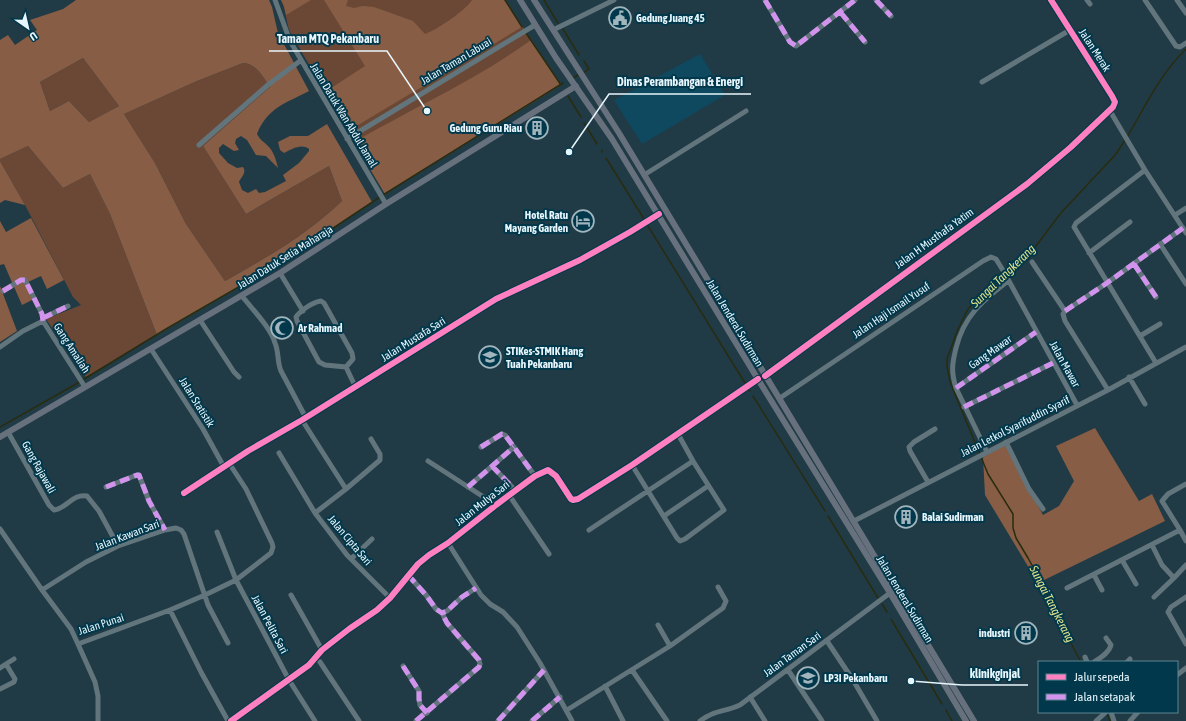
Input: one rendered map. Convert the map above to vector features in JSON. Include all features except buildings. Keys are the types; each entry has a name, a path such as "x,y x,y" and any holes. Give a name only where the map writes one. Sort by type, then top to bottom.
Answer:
{"main road":[{"name":"Jalan Jenderal Sudirman","path":"520,0 556,58 612,139 659,214 722,320 890,593 966,721"},
{"name":"Jalan Jenderal Sudirman","path":"534,0 619,132 974,721"},
{"name":"Jalan Datuk Setia Maharaja","path":"0,436 280,273 386,204 576,86"},
{"path":"722,320 730,316"}],"street":[{"name":"Jalan Datuk Wan Abdul Jamal","path":"275,0 286,33 300,61 386,204"},
{"path":"553,30 614,0"},
{"path":"765,0 790,42 796,46 855,0"},
{"path":"876,0 892,16"},
{"name":"Jalan Merak","path":"1051,0 1112,96 1115,104 1110,111"},
{"path":"1145,0 1176,46 1180,47 1186,44"},
{"path":"1177,0 1186,13"},
{"path":"840,13 866,42"},
{"name":"Jalan Taman Labuai","path":"347,139 535,25"},
{"path":"982,82 1070,30"},
{"path":"199,145 269,84 300,61"},
{"path":"644,175 746,111"},
{"path":"1110,111 1145,170 1186,233"},
{"name":"Jalan H Musthafa Yatim","path":"765,376 1027,184 1110,111"},
{"path":"1145,170 1074,224 1075,229 1089,253 1156,363"},
{"path":"1174,215 1186,208"},
{"name":"Jalan Mustafa Sari","path":"184,493 496,299 580,260 659,214"},
{"path":"1089,253 1130,222"},
{"path":"1064,311 1107,283 1182,228"},
{"path":"1160,244 1186,284"},
{"name":"Jalan Haji Ismail Yusuf","path":"780,398 986,259 991,257 994,258 1004,272 1008,281"},
{"path":"1032,262 1064,311 1064,319 1108,390"},
{"path":"1134,264 1156,298"},
{"path":"280,273 303,311"},
{"path":"3,291 21,280 25,280 43,320 68,306"},
{"path":"986,452 956,388 952,377 952,366 957,344 963,328 972,312 988,296 1008,281"},
{"name":"Jalan Mawar","path":"1008,281 1077,405"},
{"path":"242,296 274,339 276,344 278,365 304,419 346,488"},
{"path":"321,301 324,304 352,353 353,359 346,367 325,365 318,360 297,321 297,315 316,302 321,301"},
{"name":"Gang Amaliah","path":"0,347 23,331 43,320 85,386"},
{"path":"200,320 234,372 239,377"},
{"path":"1140,336 1160,324"},
{"name":"Gang Mawar","path":"956,388 1036,332"},
{"name":"Jalan Letkol Syarifuddin Syarif","path":"854,521 1108,390 1129,377 1186,347"},
{"name":"Jalan Statistik","path":"151,349 203,429 224,467"},
{"path":"964,407 1053,363"},
{"path":"346,367 355,386"},
{"path":"1129,377 1145,404"},
{"name":"Jalan Mulya Sari","path":"229,721 309,665 322,650 377,610 390,598 418,564 448,543 535,476 548,470 552,472 571,499 576,500 632,465 758,379"},
{"path":"928,482 910,451 910,447 914,442 935,429"},
{"name":"Gang Rajawali","path":"8,432 49,505 54,510 58,510 75,497 80,495 87,496 99,511 118,546"},
{"path":"481,447 502,434 508,438 535,476"},
{"path":"632,465 679,540 682,541 685,539 724,510 708,486 678,434"},
{"name":"Jalan Cipta Sari","path":"371,439 380,454 380,460 315,513 351,560 390,598"},
{"path":"1006,442 1029,489 1044,509"},
{"path":"468,487 514,447"},
{"path":"279,453 315,513"},
{"path":"428,461 496,505"},
{"path":"589,530 693,461"},
{"name":"Jalan Punai","path":"0,529 71,629 78,644 170,610 205,595 236,580 271,552 273,547 253,501 230,463"},
{"path":"492,466 515,490"},
{"path":"106,487 139,475 149,501 165,530"},
{"path":"1186,484 1168,494 1162,501 1186,541"},
{"path":"664,516 708,486"},
{"path":"509,495 549,554"},
{"name":"Jalan Kawan Sari","path":"42,590 86,562 118,546 165,530 176,528 184,534 205,595"},
{"path":"1067,588 1180,530"},
{"path":"343,531 360,550"},
{"name":"Jalan Pelita Sari","path":"217,532 236,580 289,680 315,721"},
{"path":"351,560 372,539"},
{"path":"448,543 476,588 486,600 503,612 517,627 560,697 572,721"},
{"path":"1152,545 1162,565 1174,578"},
{"path":"1122,560 1136,584"},
{"path":"1154,597 1186,565"},
{"path":"408,575 436,609 442,613 447,623 479,660 480,664 479,667 416,721"},
{"path":"1094,575 1102,590"},
{"path":"567,710 670,646 723,608 726,601 718,587"},
{"path":"442,613 447,612 462,597 476,588"},
{"name":"Jalan Taman Sari","path":"700,721 710,714 734,707 750,697 890,593"},
{"path":"205,595 208,605 228,642"},
{"path":"291,595 322,650"},
{"path":"1186,597 1171,607 1168,612 1186,644"},
{"path":"170,610 201,672 229,721"},
{"path":"658,625 670,646"},
{"path":"1095,661 1110,648 1111,645 1106,638"},
{"path":"827,641 853,680 877,721"},
{"path":"78,644 95,682 98,696 98,721"},
{"path":"0,668 14,659"},
{"path":"320,662 359,721"},
{"path":"0,689 14,682 15,679 6,664"},
{"path":"402,666 419,691 419,699 427,713"},
{"path":"1178,674 1186,668"},
{"path":"498,721 544,670"},
{"path":"632,670 667,721"},
{"path":"788,670 822,721"},
{"path":"605,686 623,721"},
{"path":"532,721 560,697"},
{"path":"750,697 765,721"},
{"path":"1130,721 1137,713"},
{"path":"1096,721 1104,714"}],"shaded area":[{"path":"76,0 269,0 278,33 309,91 278,107 266,118 257,134 272,151 278,168 266,156 256,155 247,140 241,136 236,139 235,143 239,150 234,151 223,144 219,148 219,153 228,163 237,168 243,167 244,173 239,182 242,190 248,193 256,189 259,193 265,192 286,181 283,175 299,163 309,151 306,147 300,147 293,148 284,153 280,150 278,142 290,136 308,136 327,124 372,202 285,260 157,335 110,214 90,174 63,188 28,146 0,159 0,40 8,35 15,45 37,30 30,20 63,9","holes":["83,58 119,106 89,122 69,101 50,111 40,82","243,63 256,68 270,87 203,146 246,214 329,166 342,201 301,235 225,281 186,224 155,163 124,114 197,81"]},
{"path":"281,0 505,0 561,85 385,194 290,32"},
{"path":"281,0 311,0 286,15"},
{"path":"324,0 348,0 346,6 354,8 363,6 374,7 413,21 425,34 451,19 464,9 472,0 505,0 522,27 348,131 325,92 365,66"},
{"path":"531,40 561,85 385,194 354,142 466,81"},
{"path":"700,54 725,95 642,144 614,100"},
{"path":"83,58 119,106 89,122 69,101 50,111 40,82"},
{"path":"243,63 256,68 270,87 203,146 246,214 329,166 342,201 301,235 225,281 186,224 155,163 124,114 197,81"},
{"path":"28,146 63,188 90,174 110,214 157,335 86,377 46,319 81,305 73,297 25,205 0,161 0,159"},
{"path":"0,161 25,205 5,200 0,203"},
{"path":"31,218 64,280 47,289 41,276 28,282 36,298 22,305 4,264 0,265 0,221 6,232"},
{"path":"0,286 17,331 0,342"},
{"path":"1095,428 1139,501 1152,494 1165,521 1038,583 985,495 983,457 1005,445 1043,515 1059,506 1074,481 1056,446"},
{"name":"LP3I Pekanbaru","path":"810,669 817,680 807,687 800,676"}],"waterway":[{"path":"505,0 522,27"},
{"path":"544,0 558,23"},
{"path":"563,29 579,55"},
{"path":"526,33 561,85"},
{"name":"Sungai Tangkerang","path":"1127,137 1168,69 1186,49"},
{"path":"583,73 589,69 584,61"},
{"path":"573,78 578,75"},
{"path":"383,195 563,83"},
{"path":"568,96 581,117"},
{"path":"584,123 597,144"},
{"name":"Sungai Tangkerang","path":"1080,661 1061,625 1043,585 1016,538 1013,528 1013,514 988,474 950,382 947,359 958,329 968,309 979,297 1015,268 1033,250 1060,214 1116,154 1125,140"},
{"path":"606,158 644,219"},
{"path":"0,427 76,384 166,329 285,260 380,197"},
{"path":"648,226 745,383"},
{"path":"753,396 825,511"},
{"path":"828,516 878,598"},
{"path":"882,604 887,612"},
{"path":"891,619 942,704"},
{"path":"946,710 952,721"},
{"name":"Sungai Tangkerang","path":"1107,714 1110,721"}],"marked path":[{"path":"765,0 790,42 796,46 855,0"},
{"path":"876,0 891,16"},
{"path":"841,13 865,42"},
{"path":"1065,311 1107,283 1183,228"},
{"path":"1134,264 1156,297"},
{"path":"3,291 21,280 25,280 42,314 43,321"},
{"path":"43,318 68,306"},
{"path":"956,388 1036,332"},
{"path":"964,407 1053,363"},
{"path":"481,447 502,434 505,435 535,476"},
{"path":"468,487 514,447"},
{"path":"492,466 515,490"},
{"path":"106,487 139,475 149,501 165,530"},
{"path":"408,575 436,609 442,613 447,611 462,597 476,588"},
{"path":"416,721 479,667 480,664 479,660 447,623 442,613"},
{"path":"403,666 419,691 420,705 427,713"},
{"path":"498,721 544,670"},
{"path":"532,721 560,697"}],"cycle path":[{"path":"765,376 1027,184 1071,147 1113,107 1115,102 1112,96 1051,0"},
{"path":"184,493 248,451 302,420 496,299 580,260 659,214"},
{"path":"231,721 309,665 322,650 377,610 390,598 418,564 448,543 535,476 548,470 556,476 571,499 578,499 632,465 758,379"}],"place":[{"name":"Gedung Juang 45","path":"620,18"},
{"name":"Taman MTQ Pekanbaru","path":"427,111"},
{"name":"Gedung Guru Riau","path":"537,128"},
{"name":"Dinas Perambangan & Energi","path":"569,152"},
{"name":"Hotel Ratu Mayang Garden","path":"583,221"},
{"name":"Ar Rahmad","path":"282,328"},
{"name":"STIKes-STMIK Hang Tuah Pekanbaru","path":"490,357"},
{"name":"Balai Sudirman","path":"906,517"},
{"name":"industri","path":"1026,633"},
{"name":"LP3I Pekanbaru","path":"808,678"},
{"name":"klinikginjal","path":"911,681"}]}
